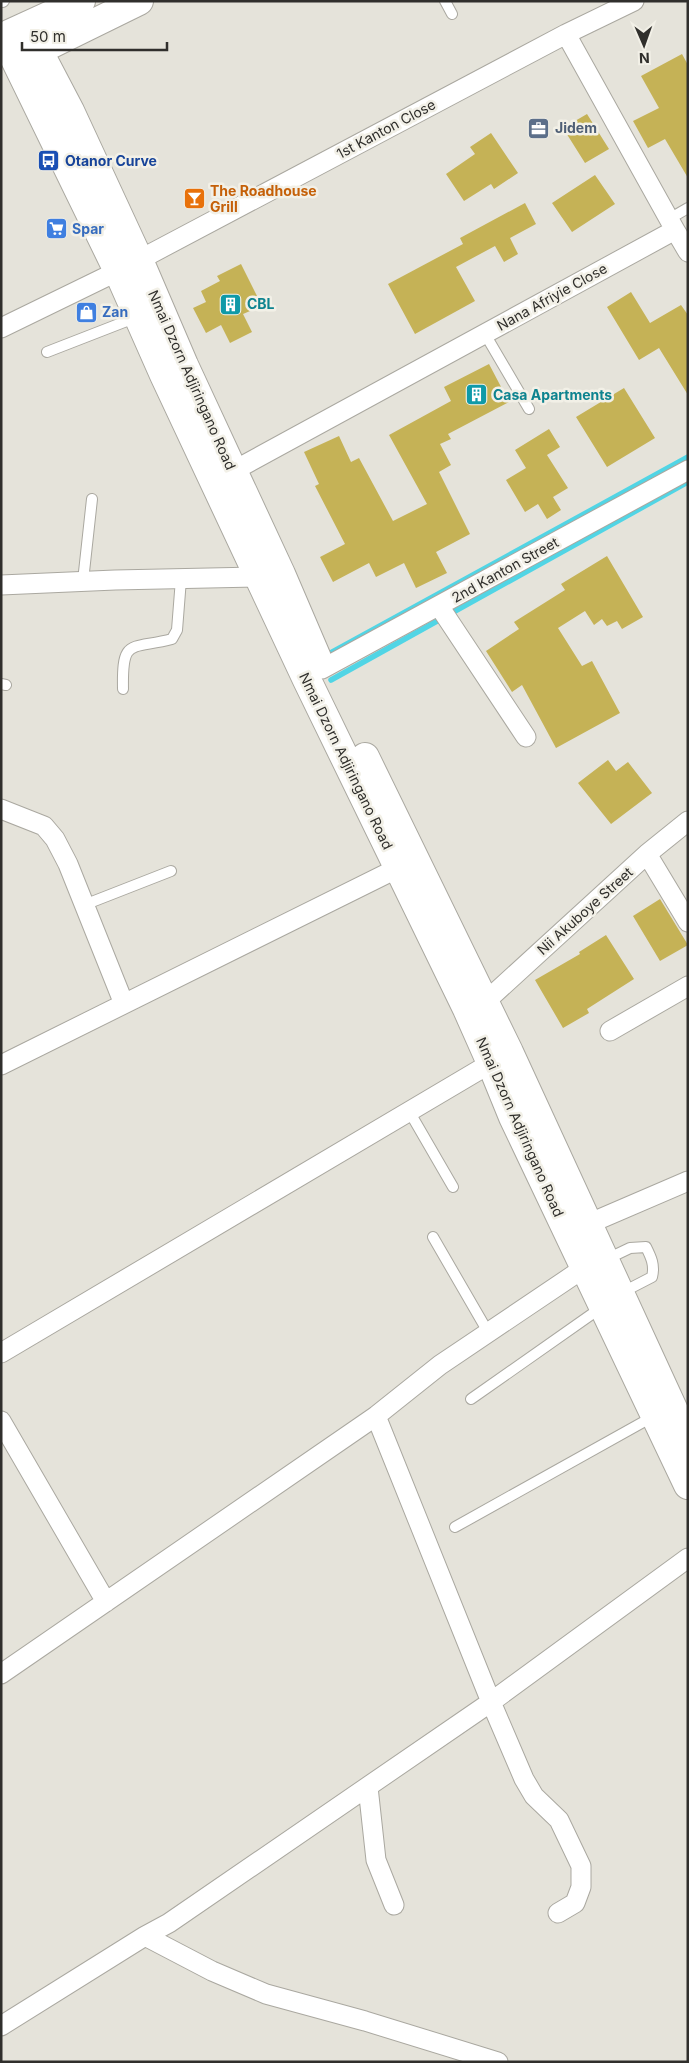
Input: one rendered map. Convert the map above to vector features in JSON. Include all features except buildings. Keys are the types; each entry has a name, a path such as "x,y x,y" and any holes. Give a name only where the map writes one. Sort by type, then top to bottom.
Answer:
{"main road":[{"path":"14,47 81,1"},
{"path":"14,47 139,1"},
{"name":"Nmai Dzorn Adjiringano Road","path":"14,47 70,110 128,265 184,365 281,574 322,669 417,859 509,1052 523,1112 612,1300 688,1441"},
{"name":"Nmai Dzorn Adjiringano Road","path":"128,265 138,316 164,375 307,680 491,1062 523,1112 588,1224 595,1264"},
{"name":"Nmai Dzorn Adjiringano Road","path":"612,1300 655,1416 688,1486"}],"street":[{"name":"1st Kanton Close","path":"1,328 128,265 566,34 634,1"},
{"path":"566,34 688,252"},
{"name":"Nana Afriyie Close","path":"233,471 485,334 672,224"},
{"name":"2nd Kanton Street","path":"322,669 688,470"},
{"path":"1,585 260,577"},
{"path":"439,606 526,737"},
{"path":"1,809 44,826 55,839 68,864 124,1004"},
{"name":"Nii Akuboye Street","path":"484,1003 647,854 688,820"},
{"path":"647,854 688,922"},
{"path":"1,1065 398,868"},
{"path":"610,1031 688,986"},
{"path":"1,1353 491,1062"},
{"path":"588,1224 688,1180"},
{"path":"1,1674 376,1416 440,1365 595,1264"},
{"path":"376,1416 524,1779 534,1796 559,1820 581,1866 581,1887 575,1903 558,1912"},
{"path":"1,1421 106,1602"},
{"path":"1,2026 169,1923 491,1702 688,1558"},
{"path":"368,1787 376,1860 394,1905"},
{"path":"145,1936 212,1971 266,1994 498,2062"}],"lane":[{"path":"445,1 452,14"},
{"path":"672,224 688,208"},
{"path":"47,352 138,316"},
{"path":"485,334 529,409"},
{"path":"83,581 92,499"},
{"path":"123,689 122,663 133,646 172,639 177,630 181,579"},
{"path":"84,905 171,870"},
{"path":"409,1111 452,1187"},
{"path":"433,1237 488,1332"},
{"path":"472,1398 612,1300 652,1276 654,1269 652,1258 646,1247 638,1246 595,1264"},
{"path":"455,1527 655,1416"}],"waterway":[{"path":"325,656 688,457"},
{"path":"331,680 688,482"}],"place":[{"name":"Jidem","path":"539,128"},
{"name":"Otanor Curve","path":"49,161"},
{"name":"The Roadhouse Grill","path":"194,199"},
{"name":"Spar","path":"56,229"},
{"name":"CBL","path":"231,304"},
{"name":"Zan","path":"86,312"},
{"name":"Casa Apartments","path":"477,395"}]}
